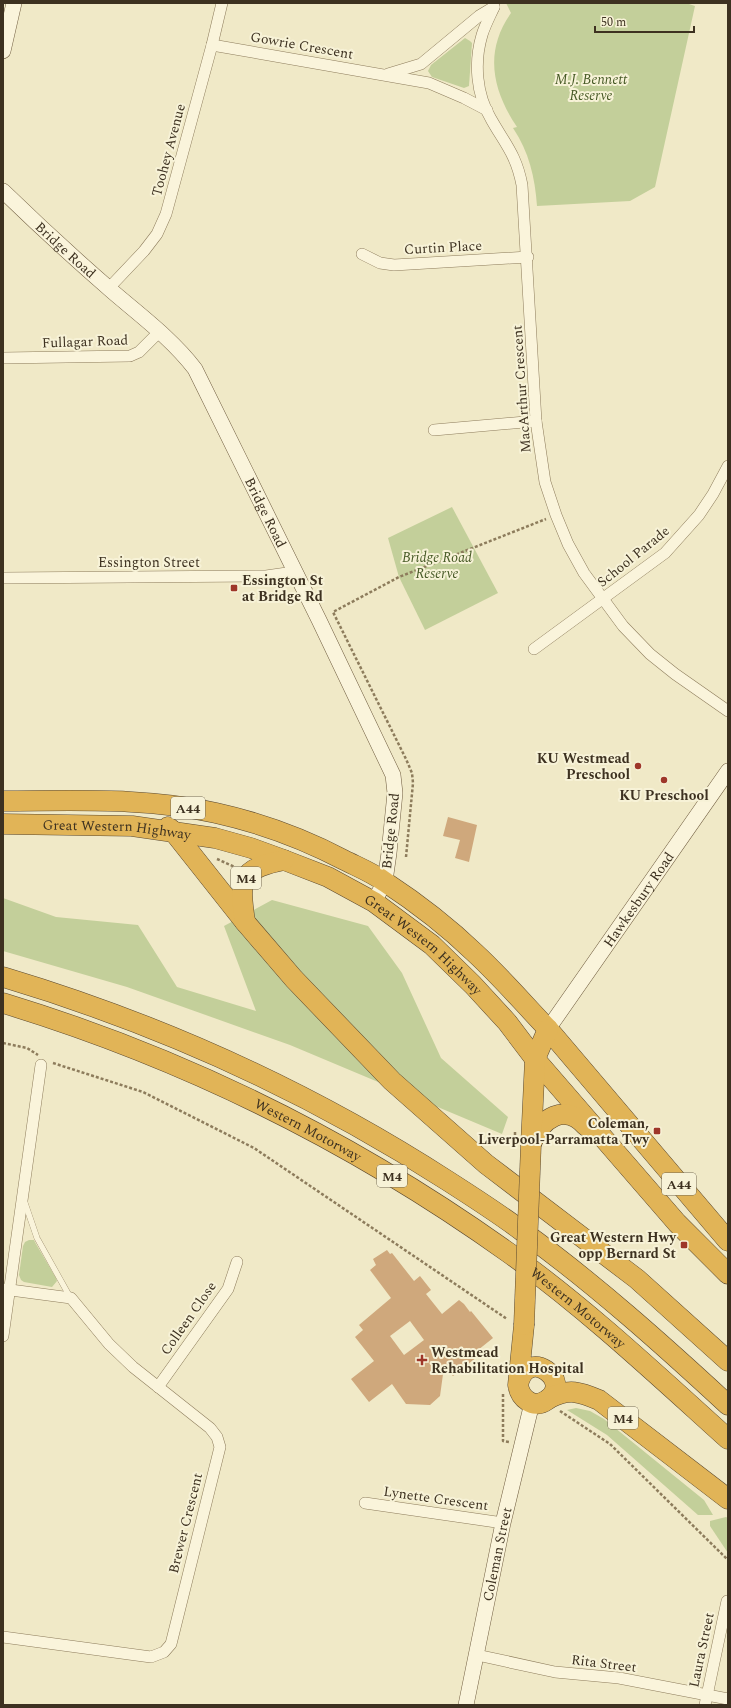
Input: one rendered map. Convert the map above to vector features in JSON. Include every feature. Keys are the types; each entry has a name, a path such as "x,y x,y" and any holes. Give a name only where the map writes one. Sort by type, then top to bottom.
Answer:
{"highway":[{"name":"Great Western Highway","path":"3,801 120,801 216,813 260,825 304,841 385,881 432,916 476,953 548,1029 728,1241"},
{"path":"67,801 140,814 156,819 173,831 245,922 294,980 392,1081 486,1164 637,1279 728,1361"},
{"name":"Great Western Highway","path":"3,824 114,825 173,831 218,839 251,848 328,877 374,902 432,945 454,965 507,1022 535,1060 691,1238 728,1274"},
{"name":"M4","path":"245,922 241,892 244,880 250,872 263,864 284,860"},
{"name":"Western Motorway","path":"3,977 77,1000 185,1041 285,1088 364,1129 438,1174 522,1230 588,1282 664,1346 728,1404"},
{"name":"Western Motorway","path":"3,1003 96,1034 208,1079 306,1127 380,1168 462,1221 544,1279 649,1368 728,1439"},
{"path":"511,1389 531,1144 535,1060 548,1029"},
{"path":"531,1144 535,1135 546,1122 556,1115 565,1114 577,1117 601,1144 619,1155"},
{"path":"511,1389 522,1396 546,1403 553,1393 554,1381 515,1326"},
{"path":"511,1389 522,1373 528,1369 538,1367 547,1370"},
{"name":"M4","path":"546,1403 561,1392 585,1394 599,1400 728,1499"}],"street":[{"path":"3,51 14,3"},
{"name":"Toohey Avenue","path":"109,288 144,251 156,234 166,214 222,3"},
{"name":"Gowrie Crescent","path":"386,74 421,64 479,16 496,5"},
{"name":"MacArthur Crescent","path":"496,5 482,35 478,64 478,81 486,110 510,147 520,174 524,195 536,420 545,482 568,544 602,600 623,626 650,654 675,674 728,711"},
{"name":"Gowrie Crescent","path":"212,45 386,74 440,87 486,110"},
{"name":"Bridge Road","path":"3,191 51,237 185,356 194,369 393,775 395,793 385,881 374,902"},
{"name":"Curtin Place","path":"362,254 380,263 394,265 528,258"},
{"name":"Fullagar Road","path":"3,358 130,356 139,352 159,332"},
{"path":"434,430 536,420"},
{"name":"School Parade","path":"534,649 654,562 674,544 706,505 728,466"},
{"name":"Essington Street","path":"3,578 266,576 294,572"},
{"name":"Hawkesbury Road","path":"548,1029 728,771"},
{"path":"3,1336 6,1289 24,1199 44,1061"},
{"name":"Colleen Close","path":"158,1387 228,1289 237,1262"},
{"path":"6,1289 71,1298"},
{"name":"Brewer Crescent","path":"3,1637 151,1657 164,1652 171,1644 220,1447 217,1437 210,1428 133,1367 109,1344 71,1298"},
{"name":"Coleman Street","path":"466,1705 503,1523 522,1445 546,1403"},
{"name":"Lynette Crescent","path":"365,1503 503,1523"},
{"name":"Laura Street","path":"706,1700 727,1601"},
{"name":"Rita Street","path":"477,1655 555,1672 619,1678 706,1700 728,1699"}],"lane":[{"name":"Brewer Crescent","path":"24,1199 37,1238 71,1298"}],"path":[{"path":"333,612 398,577 473,546 556,515"},
{"path":"215,858 237,868"},
{"path":"3,1043 27,1048 44,1061 143,1092 254,1148 507,1318 515,1326"},
{"path":"511,1389 503,1441 522,1445"},
{"path":"546,1403 610,1444 728,1560"}],"green space":[{"name":"M.J. Bennett Reserve","path":"506,3 686,3 695,6 655,187 630,201 537,206 535,185 530,165 519,137 513,128 517,127 508,113 502,99 494,70 494,56 497,42 502,27 511,13"},
{"path":"465,38 472,43 469,86 464,88 432,77 428,71 431,65"},
{"name":"Bridge Road Reserve","path":"452,507 498,593 425,630 399,577 388,538"},
{"path":"3,898 56,917 138,925 177,987 256,1011 224,926 272,900 368,926 402,973 441,1058 508,1117 502,1134 290,1045 127,987 3,951"},
{"path":"34,1240 56,1278 57,1281 52,1287 24,1282 21,1280 19,1275 23,1246 25,1242"},
{"path":"576,1408 590,1411 604,1419 704,1500 713,1515 698,1515 607,1435 567,1410"},
{"path":"726,1517 728,1518 728,1553 710,1526 710,1521"}],"building":[{"path":"448,817 477,825 469,862 455,858 460,840 443,836"},
{"path":"387,1250 390,1254 392,1253 414,1281 420,1276 431,1290 426,1294 442,1314 459,1300 470,1312 471,1311 493,1338 478,1350 477,1357 453,1376 444,1367 440,1396 430,1405 406,1404 392,1384 369,1402 351,1379 374,1361 355,1337 363,1330 359,1325 391,1298 370,1270 376,1265 373,1259","holes":["410,1321 424,1340 404,1355 390,1336"]}],"place":[{"name":"Essington St at Bridge Rd","path":"234,588"},
{"name":"KU Westmead Preschool","path":"638,766"},
{"name":"KU Preschool","path":"664,780"},
{"name":"Coleman, Liverpool-Parramatta Twy","path":"657,1131"},
{"name":"Great Western Hwy opp Bernard St","path":"684,1245"},
{"name":"Westmead Rehabilitation Hospital","path":"422,1360"}]}
